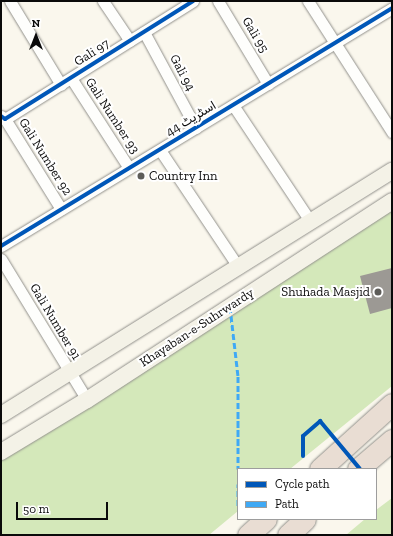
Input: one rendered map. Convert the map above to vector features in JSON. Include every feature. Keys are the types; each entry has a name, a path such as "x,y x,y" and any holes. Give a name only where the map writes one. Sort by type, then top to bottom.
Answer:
{"highway":[{"path":"321,468 392,404"},
{"path":"359,468 392,440"},
{"path":"248,535 265,520"},
{"path":"288,535 304,520"}],"main road":[{"name":"Khayaban-e-Suhrwardy","path":"1,415 239,268 310,221 392,171"},
{"name":"Khayaban-e-Suhrwardy","path":"1,452 87,400 392,201"}],"street":[{"path":"10,1 61,85"},
{"path":"103,1 130,41"},
{"name":"Gali 97","path":"3,118 61,85 193,1"},
{"name":"Gali 95","path":"218,1 268,84"},
{"path":"308,1 392,132"},
{"name":"اسٹریٹ 44","path":"1,246 392,8"},
{"name":"Gali 94","path":"144,32 196,128"},
{"name":"Gali Number 93","path":"71,78 129,168"},
{"path":"234,105 310,221"},
{"name":"Gali Number 92","path":"3,118 61,209"},
{"path":"160,150 239,268"},
{"name":"Gali Number 91","path":"1,259 69,373 87,400"}],"green space":[{"path":"392,210 392,386 291,468 237,468 237,512 209,535 1,535 1,455"},
{"path":"392,498 392,535 346,535 364,520 377,520 377,509"}],"building":[{"name":"Shuhada Masjid","path":"392,268 392,308 370,314 360,276"}],"marked path":[{"path":"230,307 238,376 238,468"}],"cycle path":[{"path":"1,116 5,119 193,1"},
{"path":"1,246 392,8"},
{"path":"303,456 303,436 320,421 359,468"}],"place":[{"name":"Country Inn","path":"141,176"},
{"name":"Shuhada Masjid","path":"378,292"}]}
